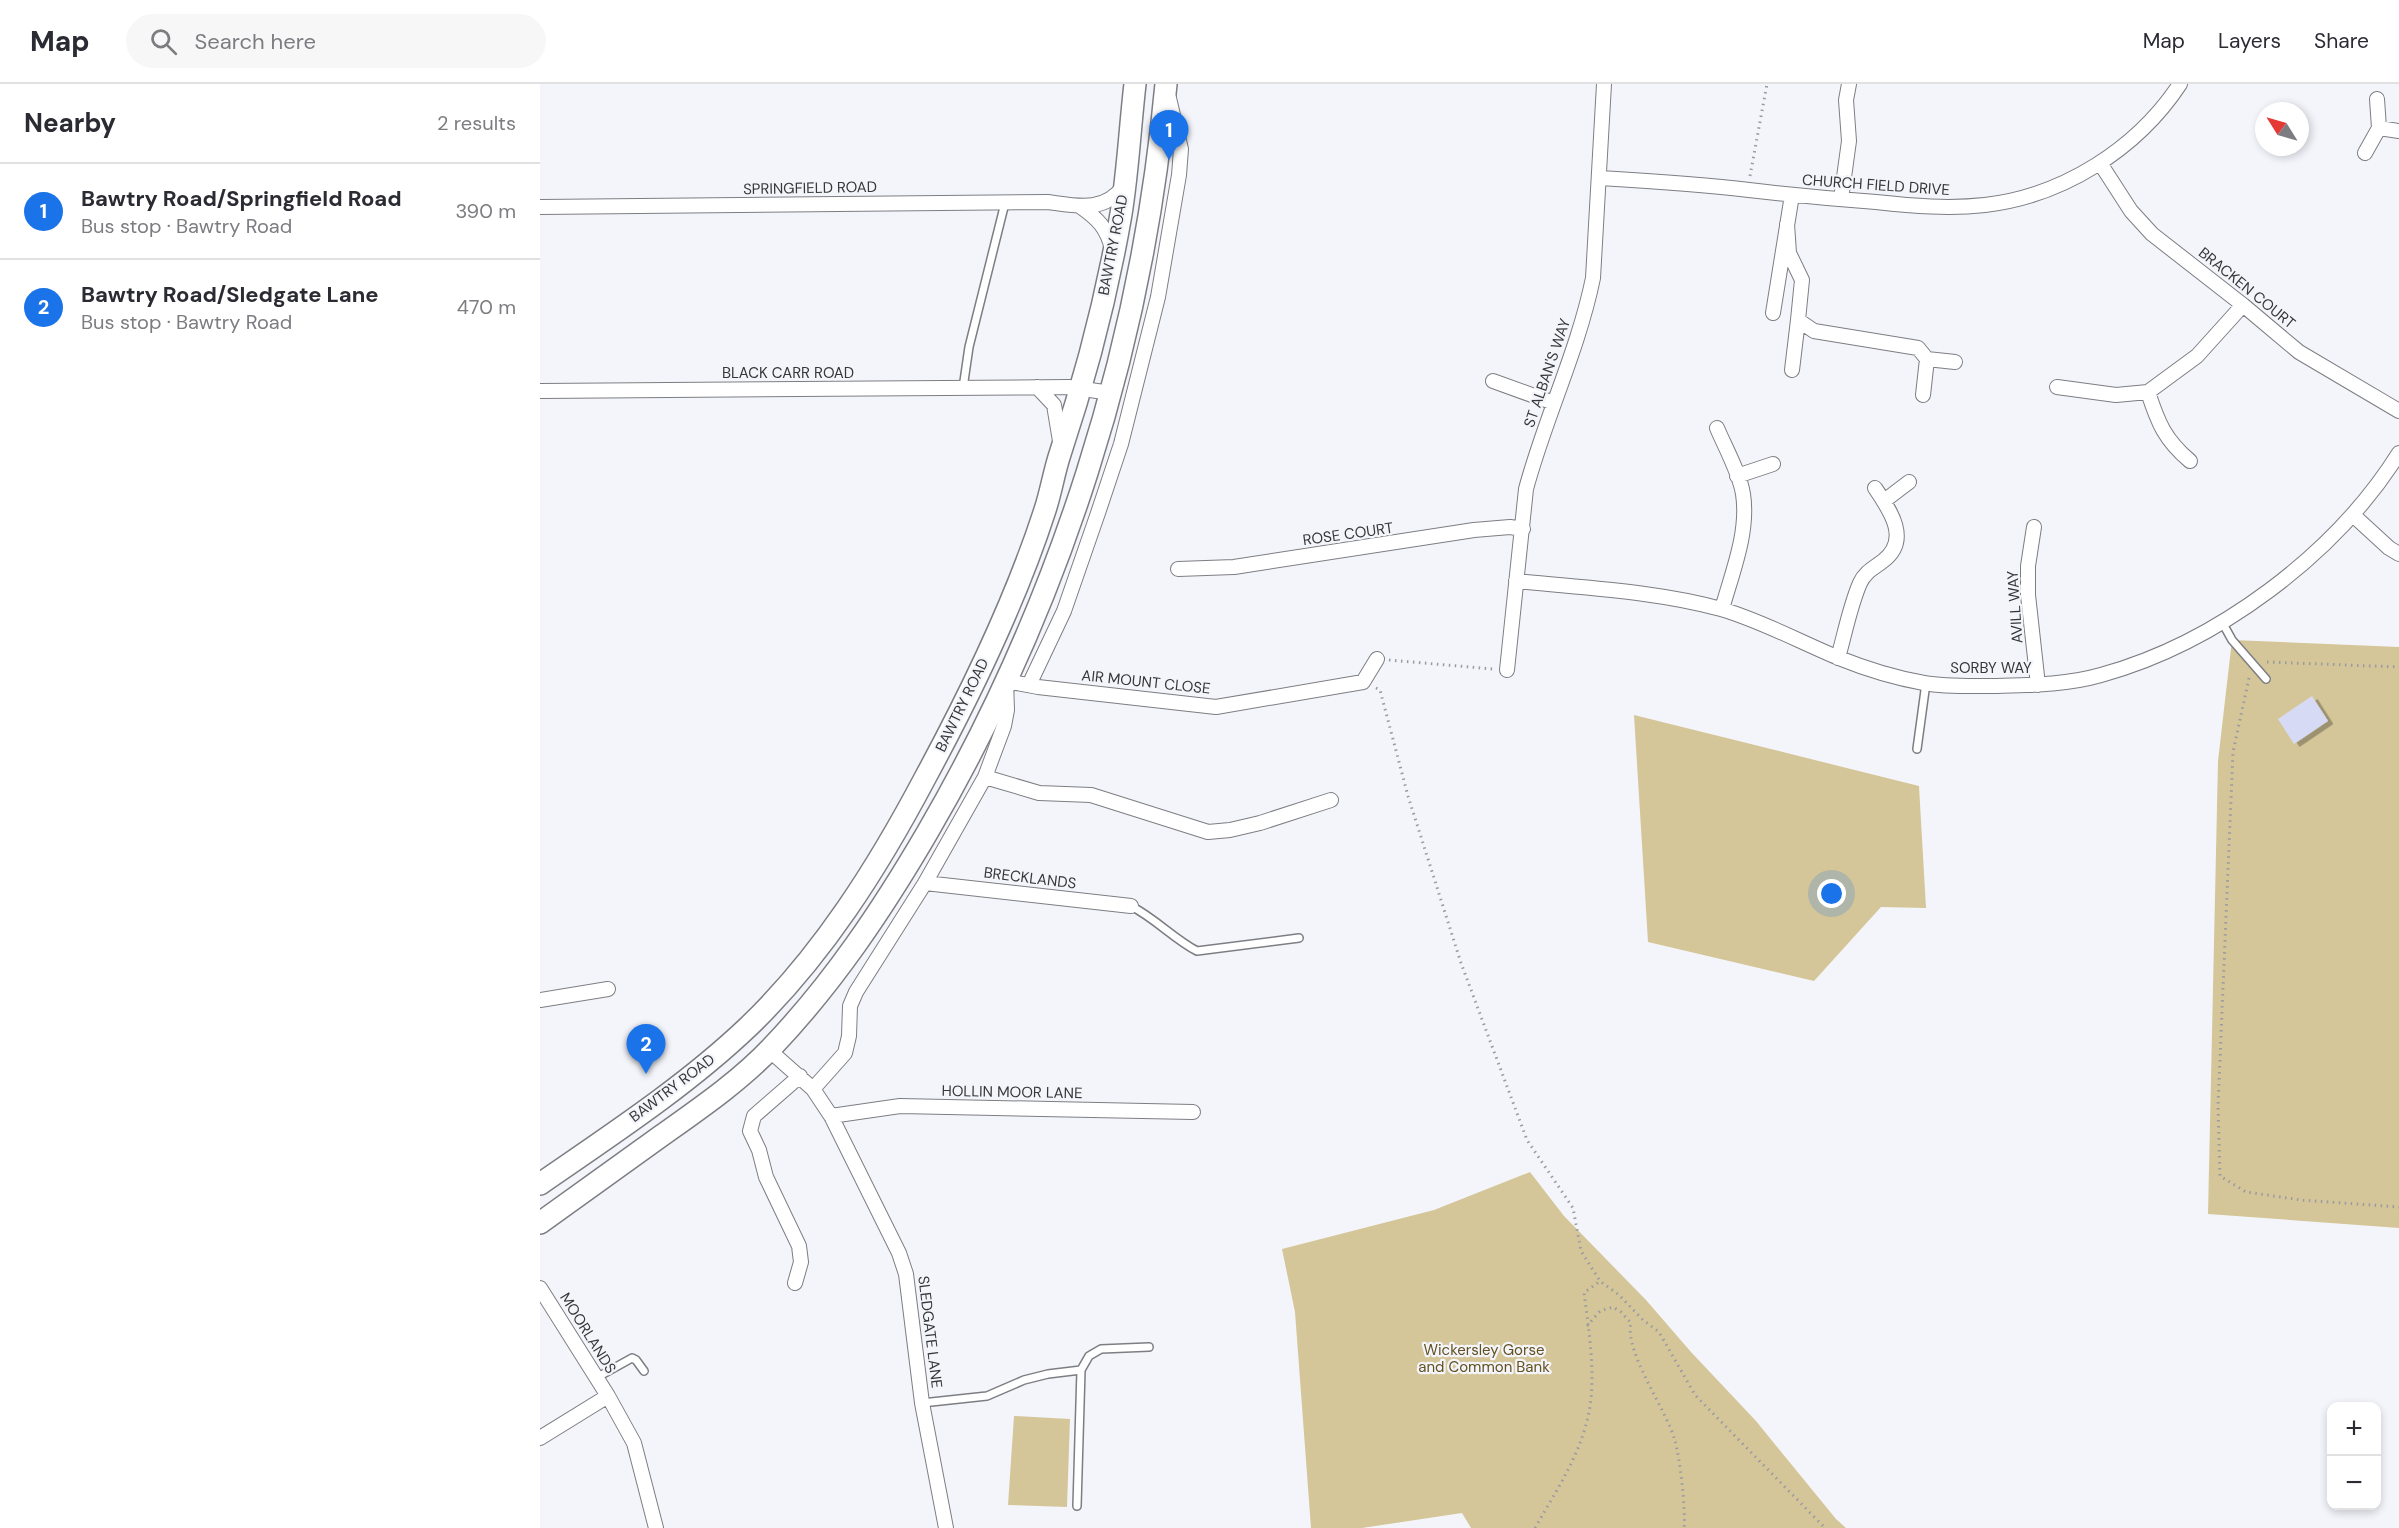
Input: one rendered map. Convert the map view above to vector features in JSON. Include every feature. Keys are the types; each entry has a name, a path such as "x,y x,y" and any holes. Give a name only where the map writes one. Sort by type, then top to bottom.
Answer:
{"main road":[{"name":"BAWTRY ROAD","path":"540,1184 676,1087 749,1026 826,939 901,824 953,726 986,656 1045,510 1081,387 1113,252 1125,184 1135,84"},
{"name":"BAWTRY ROAD","path":"540,1222 712,1099 770,1050 846,960 889,896 972,753 1006,681 1076,510 1111,393 1147,233 1160,153 1166,85"},
{"path":"1063,446 1095,446"},
{"path":"540,1196 550,1201 611,1172"}],"street":[{"name":"ST ALBAN'S WAY","path":"1507,670 1526,489 1587,308 1593,279 1604,84"},
{"path":"1841,199 1848,141 1846,100 1849,84"},
{"name":"CHURCH FIELD DRIVE","path":"1600,178 1926,207 1988,205 2027,196 2066,181 2100,163 2129,142 2153,119 2180,84"},
{"name":"BAWTRY ROAD","path":"1029,685 1064,611 1121,444 1158,297 1179,175 1181,149 1166,85"},
{"path":"2365,153 2379,128 2377,99"},
{"path":"2379,128 2399,131"},
{"name":"BRACKEN COURT","path":"2100,163 2131,211 2152,234 2299,352 2399,411"},
{"name":"SPRINGFIELD ROAD","path":"540,207 1048,202 1081,207 1103,204 1118,194 1125,184"},
{"path":"1773,313 1792,195"},
{"path":"1081,207 1096,217 1106,229 1113,252"},
{"path":"1787,224 1789,253 1802,280 1792,370"},
{"path":"2057,387 2116,395 2148,392 2197,356 2243,305"},
{"path":"1798,320 1814,331 1918,348 1927,359 1955,362"},
{"path":"1923,395 1927,359"},
{"path":"1493,381 1554,403"},
{"path":"1037,387 1054,405 1063,446"},
{"name":"BLACK CARR ROAD","path":"540,392 1081,387 1111,393"},
{"path":"2148,392 2157,421 2173,446 2190,461"},
{"path":"1717,428 1743,492 1743,530 1722,609"},
{"name":"SORBY WAY","path":"1516,581 1664,597 1722,609 1795,637 1862,667 1926,683 1961,686 2038,685 2100,676 2133,665 2175,649 2222,622 2301,564 2353,515 2399,453"},
{"path":"1737,476 1773,464"},
{"path":"1884,501 1909,483"},
{"path":"1838,658 1861,581 1869,570 1891,555 1896,544 1895,521 1875,488"},
{"path":"2353,515 2389,548 2399,554"},
{"name":"AVILL WAY","path":"2034,526 2028,566 2028,595 2038,685"},
{"name":"ROSE COURT","path":"1178,569 1234,567 1474,530 1510,527 1522,529"},
{"path":"1363,682 1377,659"},
{"name":"BAWTRY ROAD","path":"813,1089 845,1053 849,1036 850,1006 856,992 925,882 985,777 1004,726 1007,710 1006,681"},
{"name":"AIR MOUNT CLOSE","path":"1006,681 1216,706 1363,682"},
{"path":"985,777 1039,793 1090,795 1209,832 1260,823 1332,800"},
{"name":"BRECKLANDS","path":"925,882 1131,906"},
{"path":"540,1000 608,989"},
{"path":"770,1050 813,1089"},
{"path":"795,1283 801,1262 799,1246 766,1177 759,1150 750,1131 751,1120 757,1112 800,1077"},
{"name":"SLEDGATE LANE","path":"813,1089 831,1116 899,1252 906,1274 922,1403 946,1528"},
{"name":"HOLLIN MOOR LANE","path":"831,1116 900,1106 1193,1112"},
{"name":"MOORLANDS","path":"540,1288 608,1396 634,1443 656,1528"},
{"name":"MOORLANDS","path":"540,1438 608,1396"}],"lane":[{"path":"963,388 969,347 1005,202"},
{"path":"2222,622 2232,640 2266,679"},
{"path":"1917,749 1926,683"},
{"path":"1131,906 1150,916 1197,951 1299,938"},
{"path":"1077,1506 1081,1370 1089,1356 1101,1349 1149,1347"},
{"path":"596,1378 632,1358 637,1360 644,1371"},
{"path":"922,1403 987,1396 1024,1380 1081,1370"}],"path":[{"path":"1747,190 1767,84"},
{"path":"1377,659 1507,670"},
{"path":"2399,667 2253,662 2233,752 2218,1106 2220,1176 2246,1192 2301,1200 2399,1207"},
{"path":"1363,682 1380,690 1408,796 1461,963 1527,1140 1573,1208 1581,1251 1600,1281 1619,1295 1659,1332 1695,1395 1825,1528"},
{"path":"1535,1528 1573,1461 1589,1412 1591,1358 1584,1293 1600,1281"},
{"path":"1587,1326 1600,1311 1612,1307 1621,1312 1631,1323 1628,1334 1675,1441 1684,1528"}],"green space":[{"path":"2232,640 2399,647 2399,1228 2208,1214 2218,761"},
{"path":"1634,715 1919,786 1926,908 1881,907 1814,981 1648,942"},
{"name":"Wickersley Gorse and Common Bank","path":"1530,1172 1564,1216 1646,1300 1756,1421 1836,1519 1846,1528 1471,1528 1462,1513 1362,1528 1311,1528 1295,1312 1282,1249 1434,1210"},
{"path":"1014,1416 1070,1419 1067,1507 1008,1505"}],"building":[{"path":"2312,696 2328,721 2294,744 2278,719"}],"place":[{"name":"Bawtry Road/Springfield Road","path":"1169,160"},
{"name":"Bawtry Road/Sledgate Lane","path":"646,1074"}]}
